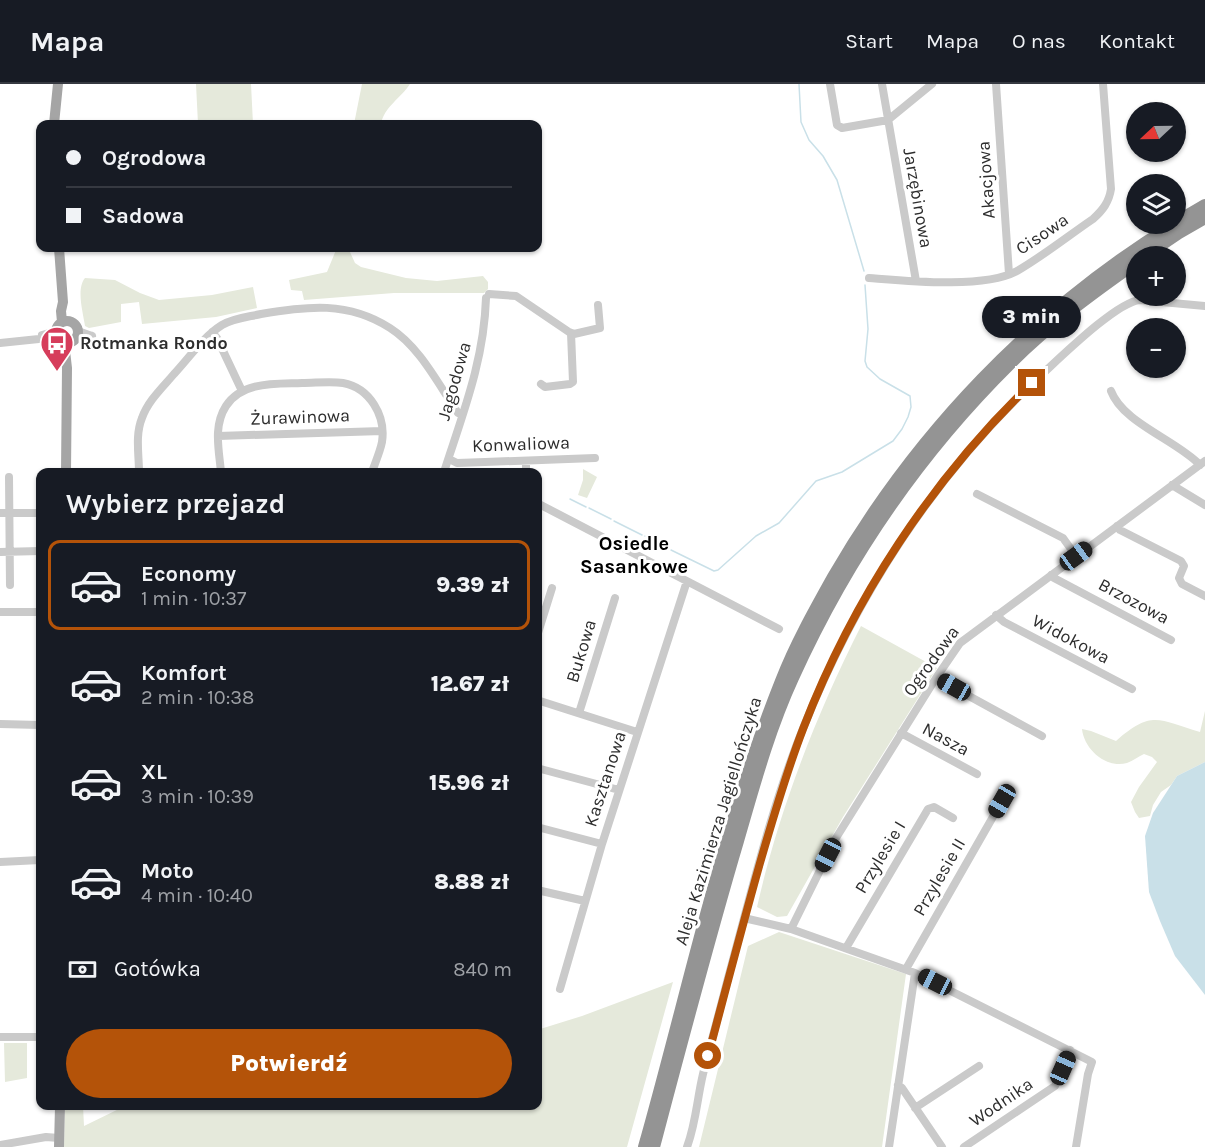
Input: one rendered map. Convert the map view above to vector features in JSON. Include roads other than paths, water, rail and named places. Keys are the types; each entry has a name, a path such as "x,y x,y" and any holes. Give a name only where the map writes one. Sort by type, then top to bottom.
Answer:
{"highway":[{"name":"Aleja Kazimierza Jagiellończyka","path":"1186,216 1205,205"},
{"path":"1160,246 1205,218"},
{"name":"Aleja Kazimierza Jagiellończyka","path":"644,1147 754,752 782,679 825,591 853,543 893,484 956,405 1006,354 1054,310 1159,234"},
{"name":"Aleja Kazimierza Jagiellończyka","path":"654,1147 728,873 765,750 792,680 827,610 862,548 898,496 965,411 1012,361 1061,318 1126,270"}],"main road":[{"path":"54,120 58,84"},
{"path":"59,252 63,302 68,310 66,468"},
{"path":"59,1142 60,1110"}],"street":[{"path":"830,84 837,125 842,128 888,120 932,84"},
{"name":"Jarzębinowa","path":"882,84 916,281"},
{"name":"Akacjowa","path":"996,84 1009,274"},
{"name":"Cisowa","path":"869,278 974,281 1009,274 1017,271 1093,219 1109,198 1111,181 1103,84"},
{"name":"Jagodowa","path":"446,468 479,362 484,339 488,296 516,296 571,333"},
{"path":"687,1147 696,1119 702,1076 744,918 787,773 821,685 862,603 913,523 966,454 1014,400 1068,350 1126,303 1135,300 1205,306"},
{"path":"541,384 545,387 573,382 571,333 600,328 598,305"},
{"path":"139,468 138,432 145,410 212,332 240,318 293,308 313,306 332,308 364,315 391,328 409,344 458,413 463,414"},
{"path":"212,332 242,391"},
{"path":"0,343 67,333"},
{"path":"220,468 218,423 227,405 242,391 267,385 342,383 355,387 372,401 378,411 382,443 373,468"},
{"path":"1111,391 1125,412 1202,463"},
{"name":"Żurawinowa","path":"218,436 382,431"},
{"name":"Konwaliowa","path":"449,459 457,463 595,458"},
{"path":"526,461 526,468"},
{"name":"Ogrodowa","path":"791,929 836,838 936,678 966,637 1202,463"},
{"path":"9,477 5,513 5,551 10,585"},
{"path":"1172,485 1205,505"},
{"path":"977,494 1063,538 1076,556"},
{"path":"542,506 779,629"},
{"path":"5,513 36,513"},
{"path":"1117,526 1120,530 1181,561 1184,566 1179,578 1182,584 1205,596"},
{"path":"5,551 36,551"},
{"name":"Brzozowa","path":"1051,574 1054,578 1172,640"},
{"name":"Kasztanowa","path":"560,989 602,844 687,581"},
{"path":"542,620 552,588"},
{"name":"Bukowa","path":"579,713 615,598"},
{"path":"0,612 36,612"},
{"name":"Widokowa","path":"996,615 1004,622 1132,689"},
{"path":"936,678 1042,736"},
{"path":"542,702 637,732"},
{"path":"0,724 36,725"},
{"name":"Nasza","path":"901,733 977,774"},
{"path":"542,769 619,790"},
{"name":"Przylesie II","path":"906,969 1002,801"},
{"name":"Przylesie I","path":"846,948 928,809 934,807 953,818"},
{"path":"542,828 602,844"},
{"path":"0,862 36,860"},
{"path":"542,891 585,901"},
{"path":"744,918 791,929 906,969 1092,1062 1076,1147"},
{"path":"889,1147 915,973"},
{"path":"0,1037 36,1037"},
{"name":"Wodnika","path":"964,1147 1055,1086 1071,1050"},
{"path":"915,1108 979,1066"},
{"path":"898,1085 903,1088 942,1147"},
{"path":"0,1145 46,1137 59,1142"}],"water":[{"path":"1205,762 1205,995 1175,956 1149,892 1145,836 1153,813 1177,776"}],"waterway":[{"path":"799,84 801,122 809,140 823,156 837,180 864,271"},
{"path":"671,550 714,571 718,570 756,536 779,523 816,481 842,472 893,441 902,429 911,407 910,396 880,379 867,367 865,361 868,329 865,285"},
{"path":"570,499 586,507"},
{"path":"589,508 611,519"},
{"path":"614,521 642,535"},
{"path":"645,536 669,549"}],"place":[{"name":"Rotmanka Rondo","path":"57,372"}],"district":[{"name":"Osiedle Sasankowe","path":"634,554"}]}
